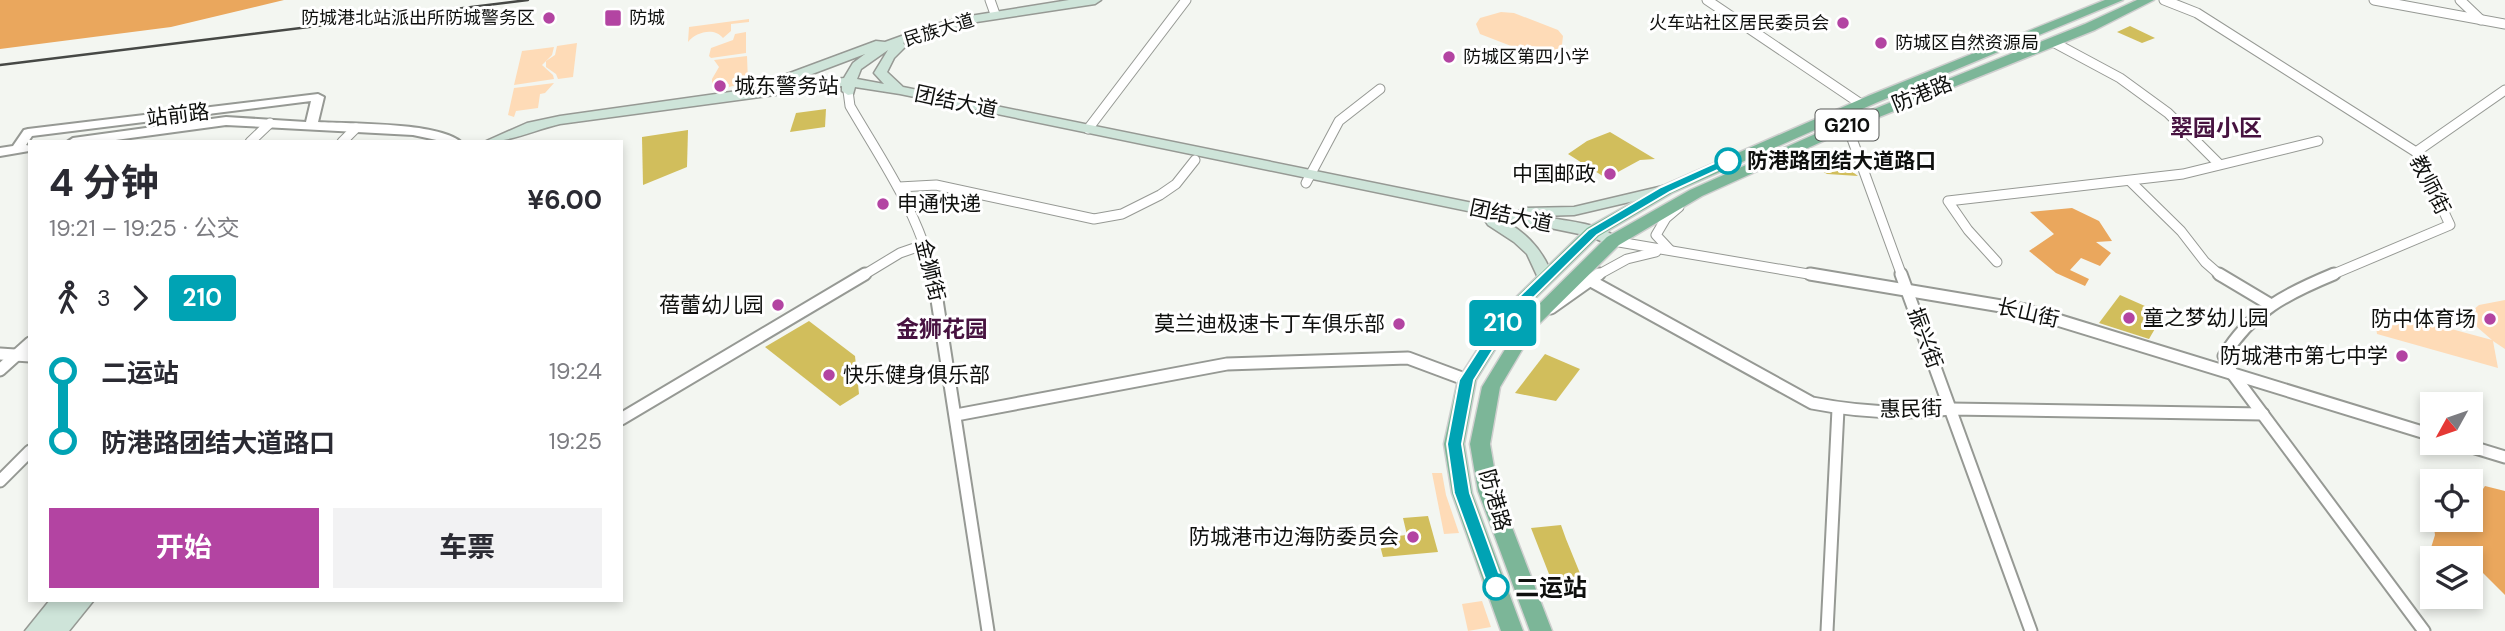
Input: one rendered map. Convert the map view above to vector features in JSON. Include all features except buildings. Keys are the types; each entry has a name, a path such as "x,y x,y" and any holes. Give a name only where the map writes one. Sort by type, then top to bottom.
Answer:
{"highway":[{"name":"防港路","path":"1512,631 1462,493 1454,444 1467,380 1508,315 1588,237 1666,190 1861,104 2116,0"},
{"name":"防港路","path":"1541,631 1488,491 1480,444 1491,387 1529,324 1612,241 1696,193 1847,125 2053,42 2147,0"}],"main road":[{"name":"民族大道","path":"849,87 857,66 913,35 995,14 1095,0"},
{"path":"900,90 880,73 889,56 913,35"},
{"path":"739,95 870,47 913,35"},
{"name":"团结大道","path":"559,125 849,87 1195,160 1308,179"},
{"name":"团结大道","path":"559,125 739,95 849,87 900,90 1308,179 1612,241"},
{"path":"496,140 532,127 559,125"},
{"path":"518,140 559,125"},
{"path":"1494,217 1574,211 1666,190"},
{"path":"1494,217 1533,250 1542,262 1545,278"},
{"path":"35,631 60,602"},
{"path":"57,631 82,602"}],"street":[{"path":"990,0 995,14"},
{"path":"1088,129 1184,6 1185,0"},
{"path":"1707,0 1861,104"},
{"name":"教师街","path":"2164,0 2197,13 2416,152 2450,225 2286,294 2231,343 2224,356 2232,373"},
{"path":"2374,0 2505,24"},
{"path":"2460,0 2481,20"},
{"path":"2053,42 2120,78 2168,113 2219,164"},
{"name":"金狮街","path":"849,87 850,106 899,187 926,244 936,287 988,631"},
{"path":"1308,179 1339,121 1380,89"},
{"path":"2416,152 2505,90"},
{"name":"站前路","path":"0,152 24,149 28,133 318,97 311,125"},
{"name":"站前路","path":"88,140 226,121 413,131 444,136 451,140"},
{"path":"252,140 270,123"},
{"name":"振兴街","path":"1847,125 2031,631"},
{"path":"344,140 356,128"},
{"path":"1997,262 1968,230 1948,201 2183,174 2318,141"},
{"path":"899,187 936,185 1094,219 1122,214 1160,195 1176,184 1195,160"},
{"path":"2131,182 2181,231 2213,269 2271,305"},
{"path":"1673,251 1656,235 1666,218 1696,193"},
{"name":"长山街","path":"1612,241 2045,315 2420,431"},
{"path":"623,418 900,253 926,244"},
{"path":"1529,324 1614,264 1644,253 1673,251"},
{"name":"惠民街","path":"1591,281 1812,403 1839,409 2263,414"},
{"path":"0,370 28,344"},
{"path":"0,354 28,356"},
{"path":"956,415 1227,364 1408,358 1467,380"},
{"path":"2232,373 2424,631"},
{"path":"1827,631 1839,409"},
{"path":"2483,450 2505,457"},
{"path":"0,481 28,453"}],"shaded area":[{"path":"0,0 284,0 171,27 0,49"},
{"path":"1501,12 1514,13 1558,30 1563,36 1562,45 1556,50 1540,53 1555,60 1553,62 1480,34 1476,24 1480,18"},
{"path":"749,19 749,22 731,24 731,31 723,38 715,33 705,32 688,42 689,27"},
{"path":"746,32 746,53 711,58 709,56 711,48 733,40 735,34"},
{"path":"577,43 573,77 558,79 556,74 546,67 546,61 555,55 557,46"},
{"path":"554,47 552,55 542,65 554,79 514,85 522,51"},
{"path":"747,56 748,82 729,87 729,84 712,86 712,79 719,67 714,60"},
{"path":"554,83 545,93 540,94 538,108 516,111 514,117 508,115 514,88"},
{"path":"2072,208 2099,221 2112,241 2096,242 2111,253 2100,266 2081,258 2070,270 2089,279 2085,286 2056,273 2029,251 2054,234 2030,212"},
{"path":"2505,300 2505,349 2493,341 2498,368 2377,334 2374,313 2381,310 2492,340 2477,327 2472,311 2479,305"},
{"path":"1432,473 1442,473 1446,495 1459,533 1444,534"},
{"path":"2485,486 2505,491 2505,595 2483,573 2483,546 2432,546 2435,532 2483,532"},
{"path":"1482,601 1491,627 1468,631 1462,604"}],"railway":[{"path":"0,65 528,0"}],"bus line":[{"name":"210","path":"1496,587 1462,493 1454,444 1467,380 1508,315 1593,232 1666,190 1728,161"}],"place":[{"name":"防城港北站派出所防城警务区","path":"549,18"},
{"name":"防城","path":"613,18"},
{"name":"火车站社区居民委员会","path":"1843,23"},
{"name":"防城区自然资源局","path":"1881,43"},
{"name":"防城区第四小学","path":"1449,57"},
{"name":"城东警务站","path":"720,86"},
{"name":"防港路团结大道路口","path":"1728,161"},
{"name":"中国邮政","path":"1610,174"},
{"name":"申通快递","path":"883,204"},
{"name":"蓓蕾幼儿园","path":"778,305"},
{"name":"童之梦幼儿园","path":"2129,318"},
{"name":"防中体育场","path":"2490,319"},
{"name":"莫兰迪极速卡丁车俱乐部","path":"1399,324"},
{"name":"防城港市第七中学","path":"2402,356"},
{"name":"快乐健身俱乐部","path":"829,375"},
{"name":"防城港市边海防委员会","path":"1413,537"},
{"name":"二运站","path":"1496,587"}],"district":[{"name":"翠园小区","path":"2216,128"},
{"name":"金狮花园","path":"942,329"}]}
